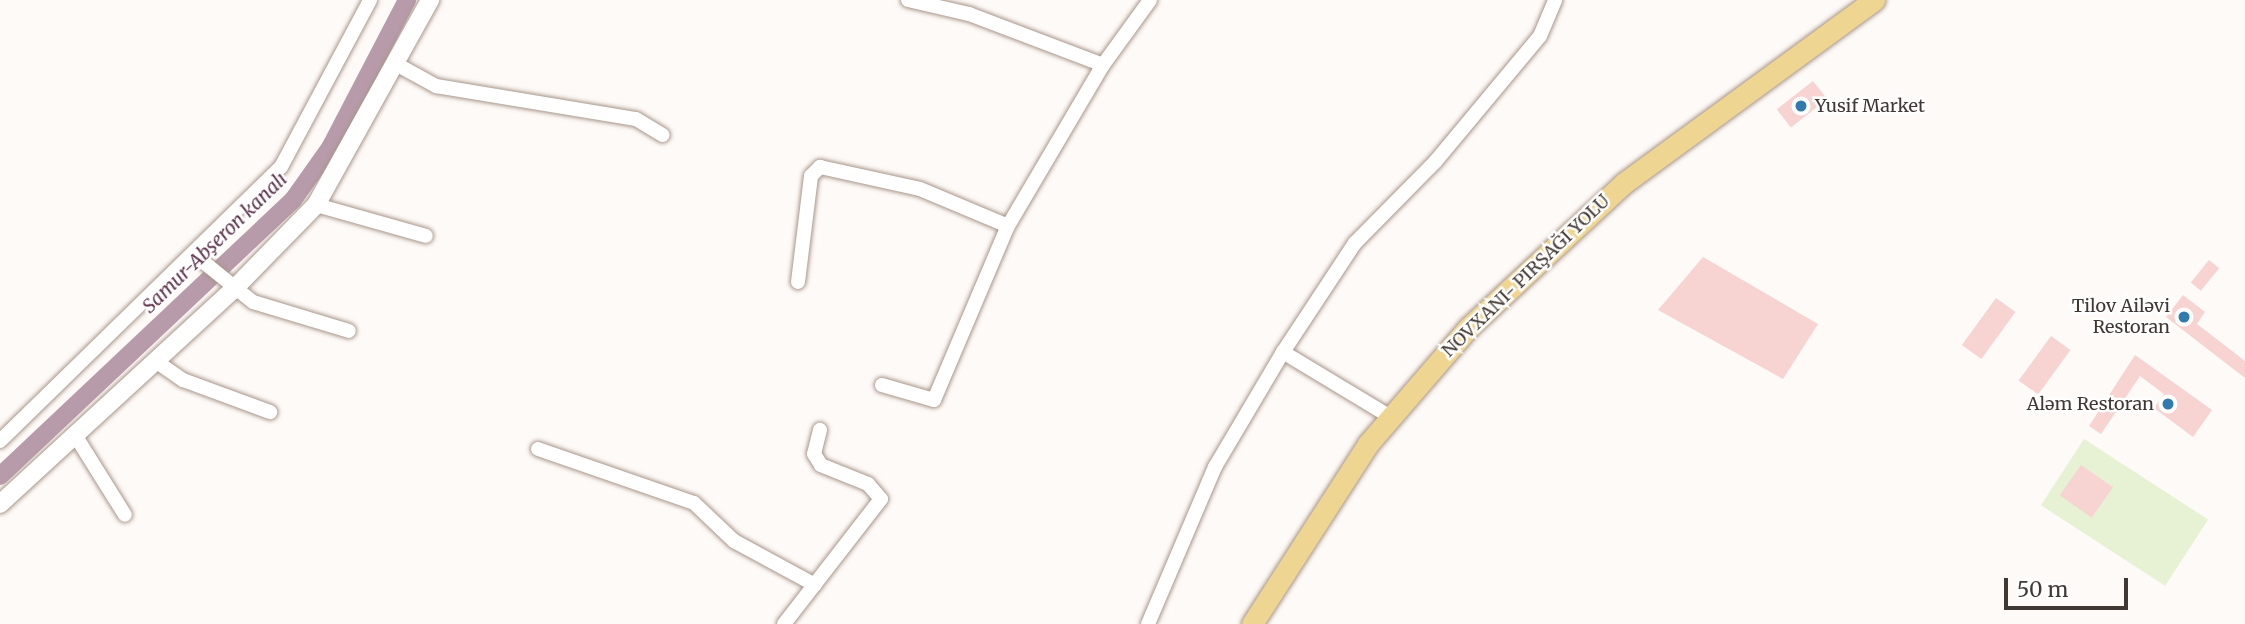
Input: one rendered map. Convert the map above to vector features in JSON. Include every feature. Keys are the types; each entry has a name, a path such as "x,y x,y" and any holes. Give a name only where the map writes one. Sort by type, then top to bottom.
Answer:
{"main road":[{"path":"1252,624 1329,498 1389,416 1468,328 1624,183 1874,0"}],"street":[{"path":"0,441 196,256 281,167 370,0"},
{"path":"0,504 157,362 232,291 316,205 430,0"},
{"path":"908,0 969,14 1103,65"},
{"path":"882,385 934,400 1009,226 1103,65 1150,0"},
{"path":"1147,624 1214,467 1283,352 1355,243 1435,162 1540,36 1555,0"},
{"path":"396,64 436,86 636,119 663,135"},
{"path":"798,282 811,176 820,167 920,190 1009,226"},
{"path":"316,205 426,236"},
{"path":"196,256 232,291 349,331"},
{"path":"1283,352 1389,416"},
{"path":"157,362 183,380 270,412"},
{"path":"784,624 881,499 869,484 821,466 814,454 820,430"},
{"path":"75,435 125,515"},
{"path":"538,449 694,503 734,541 815,585"}],"green space":[{"path":"2084,439 2208,520 2165,586 2041,505"}],"building":[{"path":"1813,81 1827,99 1791,127 1777,109"},
{"path":"1703,257 1818,324 1783,379 1658,310"},
{"path":"2209,260 2219,268 2201,291 2191,283"},
{"path":"2183,295 2205,312 2197,324 2245,361 2245,378 2166,317"},
{"path":"1996,298 2015,312 1981,359 1962,345"},
{"path":"2051,336 2070,350 2038,395 2019,380"},
{"path":"2135,355 2212,410 2193,437 2154,408 2164,394 2140,376 2101,434 2089,426"},
{"path":"2081,465 2113,487 2092,518 2060,495"}],"waterway":[{"name":"Samur-Abşeron kanalı","path":"0,476 293,200 330,148 407,0"}],"place":[{"name":"Yusif Market","path":"1801,106"},
{"name":"Tilov Ailəvi Restoran","path":"2184,317"},
{"name":"Aləm Restoran","path":"2168,404"}]}
